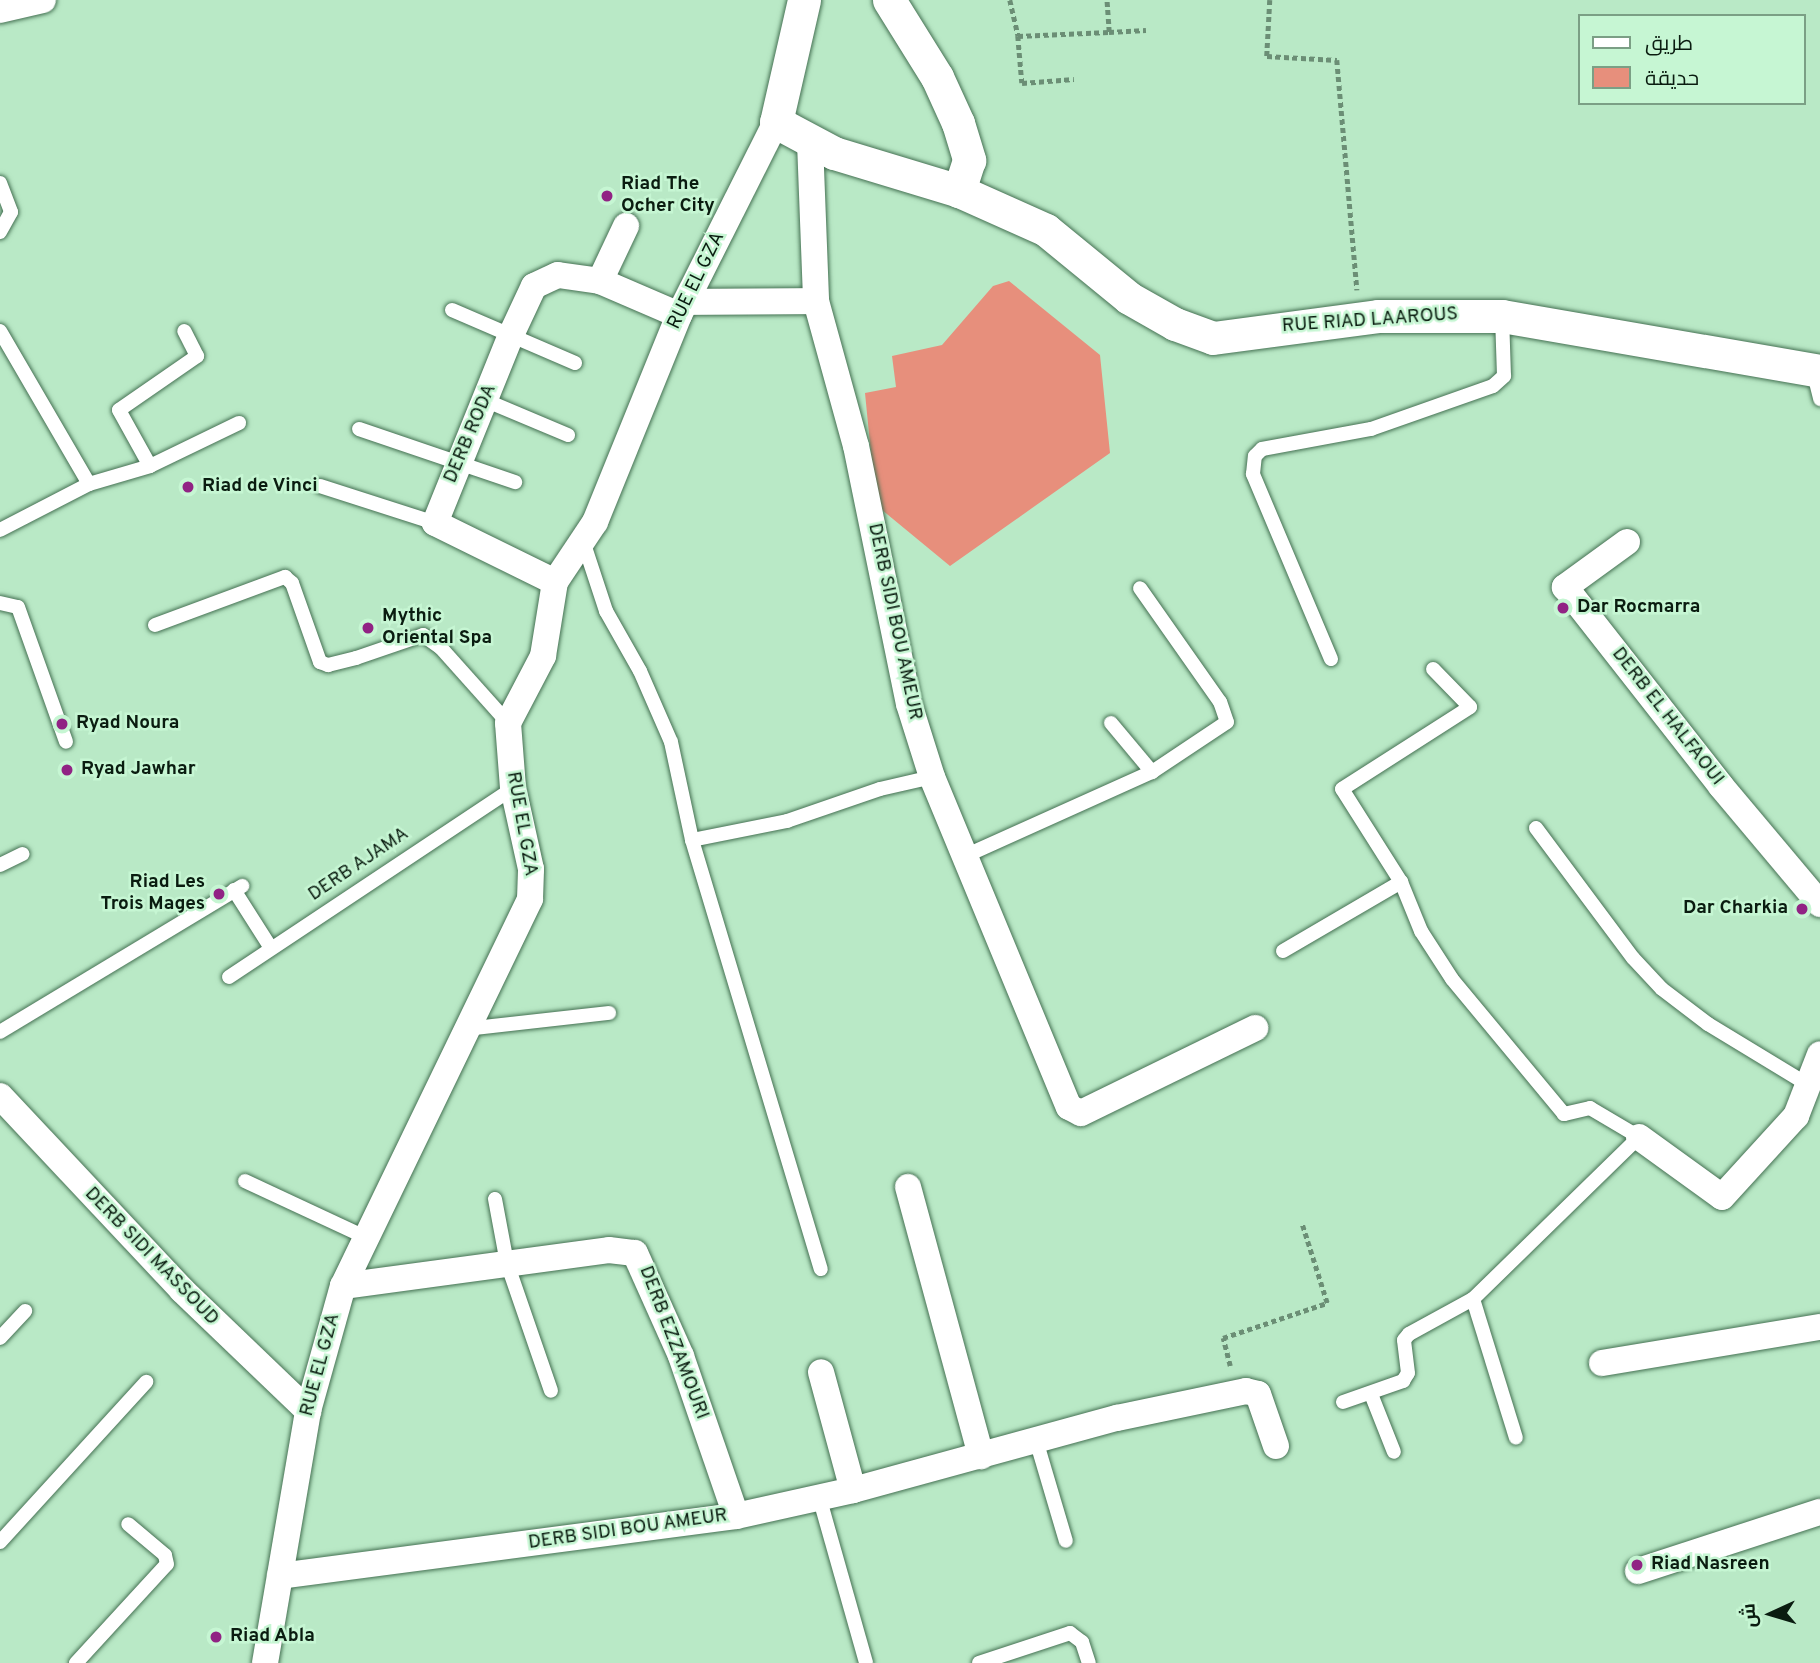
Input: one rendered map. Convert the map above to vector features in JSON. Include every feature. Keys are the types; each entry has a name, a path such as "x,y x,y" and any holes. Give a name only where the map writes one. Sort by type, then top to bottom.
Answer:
{"street":[{"path":"0,10 43,0"},
{"path":"776,122 804,0"},
{"path":"889,0 937,77 958,123 969,160 959,191"},
{"name":"RUE RIAD LAAROUS","path":"776,122 810,142 959,191 1046,230 1129,298 1175,324 1213,338 1361,318 1502,317 1818,380"},
{"name":"RUE EL GZA","path":"265,1663 308,1410 343,1286 464,1029 530,900 531,869 513,788 508,723 544,656 555,582 583,541 683,308 776,122"},
{"name":"DERB SIDI BOU AMEUR","path":"810,142 816,301 859,458 909,704 933,777 1069,1107 1081,1113 1255,1028"},
{"path":"600,281 626,226"},
{"name":"DERB RODA","path":"435,523 512,335 534,286 543,278 573,275 683,308"},
{"path":"683,308 816,301"},
{"path":"435,523 555,582"},
{"name":"DERB EL HALFAOUI","path":"1627,542 1565,587 1721,786 1820,904"},
{"path":"1639,1137 1721,1197 1796,1116 1810,1086 1820,1054"},
{"name":"DERB SIDI MASSOUD","path":"0,1096 181,1290 308,1410"},
{"path":"908,1187 982,1455"},
{"name":"DERB EZZAMOURI","path":"343,1286 622,1249 635,1253 681,1356 736,1516"},
{"path":"1602,1363 1820,1326"},
{"path":"821,1372 853,1490"},
{"path":"1236,1393 1258,1394 1276,1446"},
{"name":"DERB SIDI BOU AMEUR","path":"280,1576 736,1516 820,1500 1035,1440 1236,1393"},
{"path":"1638,1571 1820,1512"}],"lane":[{"path":"0,183 11,212 0,232"},
{"path":"452,310 575,363"},
{"path":"1331,659 1253,474 1255,456 1262,449 1371,429 1493,386 1504,376 1502,317"},
{"path":"0,331 89,484"},
{"path":"150,466 120,410 197,356 184,331"},
{"path":"487,401 568,435"},
{"path":"0,530 89,484 150,466 239,423"},
{"path":"359,429 515,481"},
{"path":"320,486 435,523"},
{"path":"583,541 606,611 640,671 671,742 692,840 821,1269"},
{"path":"155,625 285,577 292,583 320,662 345,661 423,635 441,648 508,723"},
{"path":"965,856 1152,772 1223,728 1228,716 1140,588"},
{"path":"0,603 19,607 66,742"},
{"path":"1343,1402 1371,1394 1406,1378 1403,1346 1409,1334 1473,1299 1639,1137 1590,1108 1564,1114 1451,979 1421,931 1401,882 1342,789 1470,707 1433,669"},
{"path":"1111,723 1152,772"},
{"path":"692,840 787,821 880,789 933,777"},
{"name":"DERB AJAMA","path":"229,977 513,788"},
{"path":"1536,828 1633,958 1662,989 1708,1024 1810,1086"},
{"path":"0,865 23,854"},
{"path":"1283,951 1401,882"},
{"path":"0,1031 238,888 271,948"},
{"path":"464,1029 609,1013"},
{"path":"245,1181 365,1237"},
{"path":"495,1199 507,1264 551,1391"},
{"path":"1473,1299 1517,1438"},
{"path":"0,1338 25,1311"},
{"path":"0,1542 146,1382"},
{"path":"1371,1394 1394,1452"},
{"path":"1035,1440 1066,1541"},
{"path":"820,1500 866,1663"},
{"path":"76,1663 167,1564 165,1555 128,1524"},
{"path":"979,1663 1070,1633 1082,1642 1089,1663"}],"path":[{"path":"1010,0 1018,36 1022,83 1074,79"},
{"path":"1107,0 1109,32"},
{"path":"1270,0 1267,56 1337,60 1351,254 1361,318"},
{"path":"1018,36 1146,30"},
{"path":"1236,1393 1223,1338 1327,1303 1302,1224"}],"green space":[{"path":"1009,281 1100,355 1110,453 950,566 876,505 865,393 896,387 892,356 942,345 993,286"}],"place":[{"name":"Riad The Ocher City","path":"607,196"},
{"name":"Riad de Vinci","path":"188,487"},
{"name":"Dar Rocmarra","path":"1563,608"},
{"name":"Mythic Oriental Spa","path":"368,628"},
{"name":"Ryad Noura","path":"62,724"},
{"name":"Ryad Jawhar","path":"67,770"},
{"name":"Riad Les Trois Mages","path":"219,894"},
{"name":"Dar Charkia","path":"1802,909"},
{"name":"Riad Nasreen","path":"1637,1565"},
{"name":"Riad Abla","path":"216,1637"}]}
